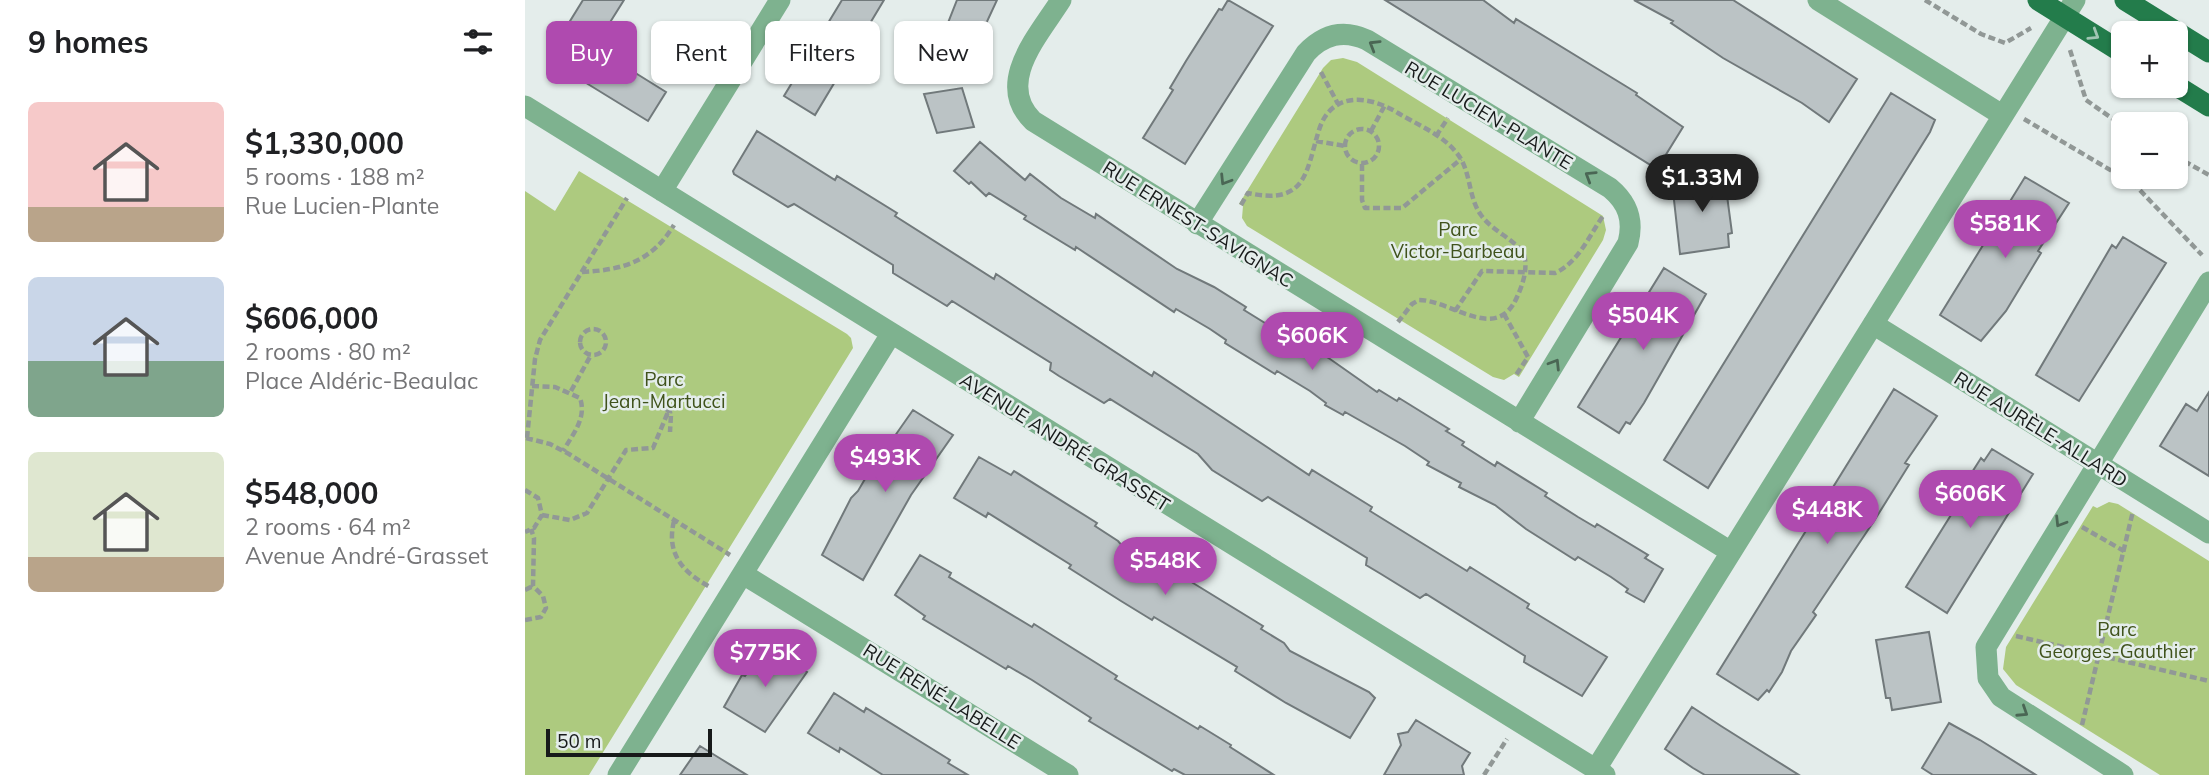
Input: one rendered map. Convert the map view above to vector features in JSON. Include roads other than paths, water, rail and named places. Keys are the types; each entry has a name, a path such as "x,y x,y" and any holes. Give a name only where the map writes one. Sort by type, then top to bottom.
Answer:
{"main road":[{"path":"2038,0 2070,9 2111,43"},
{"path":"2125,0 2209,52"},
{"path":"2188,93 2209,106"}],"street":[{"path":"662,191 780,0"},
{"name":"RUE ERNEST-SAVIGNAC","path":"1061,0 1018,74 1018,96 1023,110 1041,127 1731,552"},
{"path":"1818,0 2002,115"},
{"path":"1601,772 1731,552 2070,9"},
{"name":"RUE LUCIEN-PLANTE","path":"1197,224 1305,53 1322,39 1337,34 1353,35 1367,40 1532,140 1617,194 1629,211 1631,226 1628,243 1619,261 1519,422"},
{"name":"AVENUE ANDRÉ-GRASSET","path":"525,106 1601,772"},
{"path":"2123,775 2001,697 1991,685 1984,663 1986,647 1992,632 2209,282"},
{"name":"RUE AURÈLE-ALLARD","path":"1873,324 2209,533"},
{"path":"618,775 891,334"},
{"name":"RUE RENÉ-LABELLE","path":"743,574 1069,775"}],"park label":[{"name":"Parc Victor-Barbeau","path":"1458,240"},
{"name":"Parc Jean-Martucci","path":"664,390"},
{"name":"Parc Georges-Gauthier","path":"2117,640"}]}
